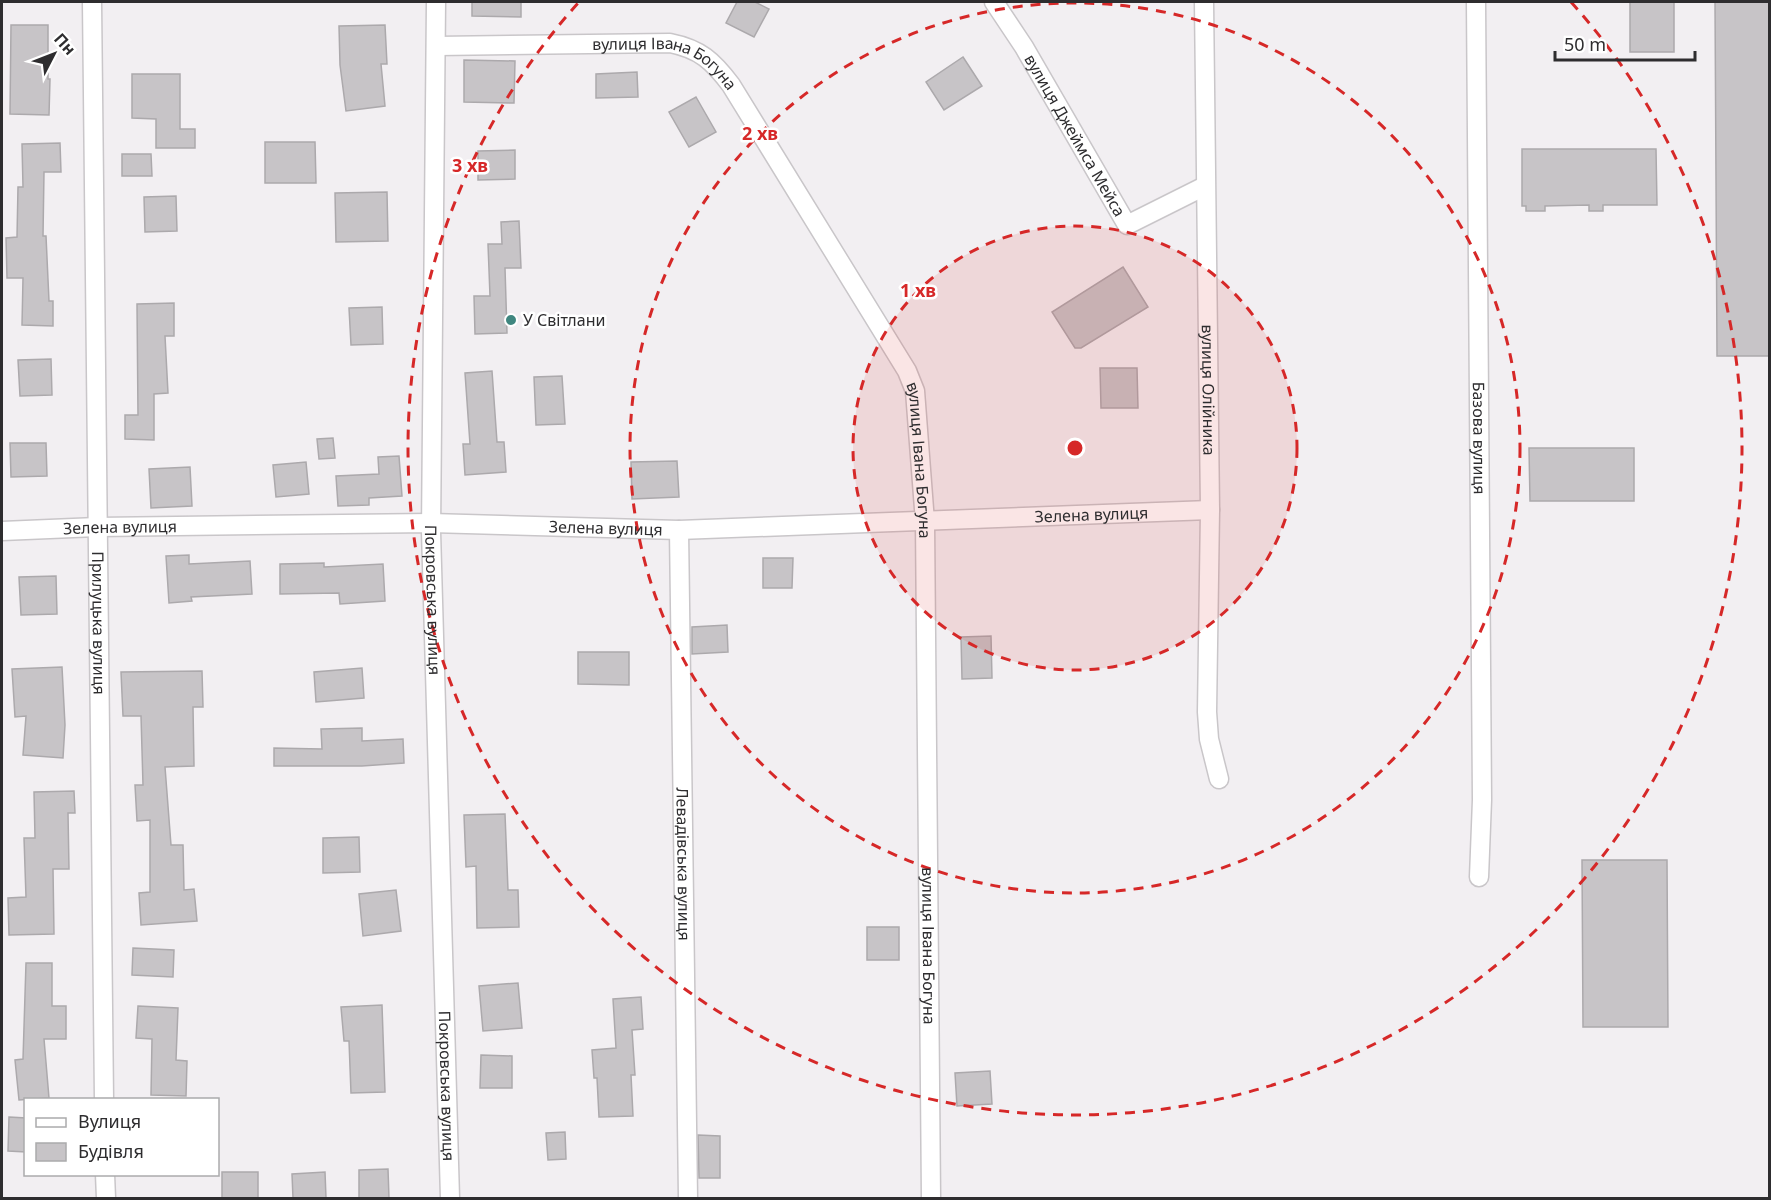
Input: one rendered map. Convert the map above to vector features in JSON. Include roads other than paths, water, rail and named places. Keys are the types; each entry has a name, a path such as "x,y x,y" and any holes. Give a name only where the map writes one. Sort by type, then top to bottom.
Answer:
{"street":[{"name":"Прилуцька вулиця","path":"92,2 104,1098"},
{"name":"Покровська вулиця","path":"436,2 431,523 450,1198"},
{"name":"вулиця Джеймса Мейса","path":"994,2 1024,47 1127,225 1205,186"},
{"name":"вулиця Олійника","path":"1204,2 1210,510 1207,712 1209,739 1219,779"},
{"name":"Базова вулиця","path":"1476,2 1482,789 1479,877"},
{"name":"вулиця Івана Богуна","path":"436,46 670,43 688,46 704,55 731,85 907,371 915,391 925,522 931,1198"},
{"name":"Зелена вулиця","path":"2,531 97,527 431,523 679,530 1210,510"},
{"name":"Левадівська вулиця","path":"679,530 688,1198"},
{"path":"105,1176 106,1198"}],"place":[{"name":"У Світлани","path":"511,320"}]}
